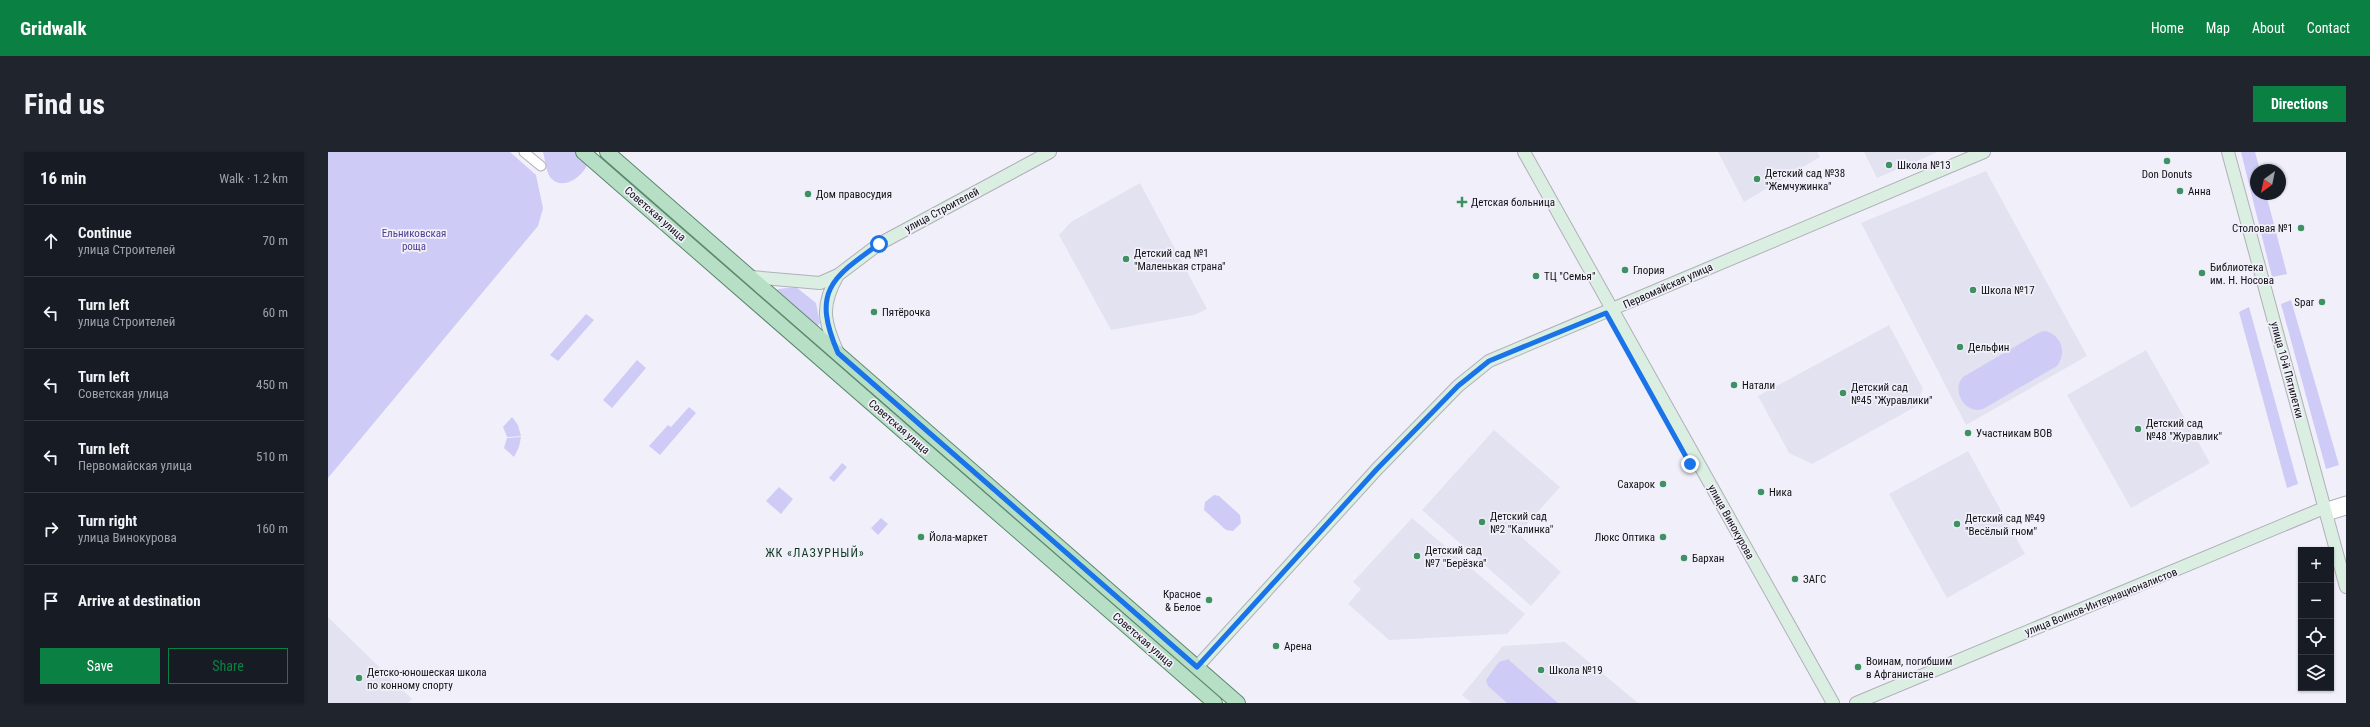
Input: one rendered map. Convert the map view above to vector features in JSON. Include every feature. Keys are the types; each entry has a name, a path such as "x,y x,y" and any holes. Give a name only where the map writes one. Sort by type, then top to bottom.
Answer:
{"main road":[{"name":"Советская улица","path":"582,152 600,166 1009,522 1215,703"},
{"name":"улица Строителей","path":"751,277 812,284 820,283 838,275 879,244 1050,152"},
{"name":"улица Винокурова","path":"1517,152 1779,614 1833,703"},
{"name":"улица Винокурова","path":"1524,152 1609,312"},
{"name":"Первомайская улица","path":"1187,678 1377,469 1467,378 1494,359 1609,312 1984,152"},
{"name":"улица 10-й Пятилетки","path":"2228,152 2346,587"},
{"name":"Советская улица","path":"610,153 1238,703"},
{"path":"600,166 610,153"},
{"path":"670,227 680,215"},
{"name":"улица Строителей","path":"838,275 829,291 825,314 828,330 838,353"},
{"path":"1009,522 1018,511"},
{"name":"улица Воинов-Интернационалистов","path":"1856,703 1924,678 2182,569 2325,512"},
{"name":"улица Винокурова","path":"1779,614 1824,703"},
{"name":"улица Воинов-Интернационалистов","path":"1876,703 1924,678"}],"street":[{"path":"524,152 541,166"},
{"name":"улица Воинов-Интернационалистов","path":"2325,512 2346,501"},
{"name":"улица Воинов-Интернационалистов","path":"2325,512 2346,510"}],"shaded area":[{"name":"Детский сад №38 \"Жемчужинка\"","path":"1718,152 1817,152 1820,157 1744,202"},
{"name":"Школа №13","path":"1864,152 1938,152 1877,178"},
{"name":"Школа №17","path":"1986,171 2087,356 1966,425 1861,223"},
{"name":"Детский сад №1 \"Маленькая страна\"","path":"1140,183 1207,309 1194,315 1111,330 1059,235 1071,222"},
{"name":"Детский сад №45 \"Журавлики\"","path":"1889,325 1923,389 1915,407 1812,464 1789,453 1758,396"},
{"name":"Детский сад №48 \"Журавлик\"","path":"2146,350 2210,463 2131,508 2067,395"},
{"name":"Детский сад №2 \"Калинка\"","path":"1494,430 1560,487 1518,534 1561,572 1531,606 1422,510"},
{"name":"Детский сад №49 \"Весёлый гном\"","path":"1968,451 2025,554 1947,598 1889,494"},
{"name":"Детский сад №7 \"Берёзка\"","path":"1412,518 1525,614 1507,634 1389,640 1348,604 1361,589 1353,582"},
{"name":"Детско-юношеская школа по конному спорту","path":"328,617 412,699 408,703 328,703"},
{"name":"Школа №19","path":"1565,642 1638,703 1472,703 1462,695 1503,646"}],"green space":[{"name":"Ельниковская роща","path":"328,152 510,152 536,175 543,208 538,226 328,478"},
{"path":"543,152 575,152 588,163 577,178 566,183 560,183 550,177"},
{"path":"2241,152 2255,152 2258,164 2250,164 2250,188"},
{"path":"2253,200 2268,200 2287,274 2272,277"},
{"path":"683,228 1010,512 1008,514 681,230"},
{"path":"796,287 816,303 820,323 816,328 775,292 778,289"},
{"path":"2291,300 2339,465 2326,469 2281,304"},
{"path":"2249,307 2298,484 2287,488 2239,312"},
{"path":"586,314 594,320 558,361 550,355"},
{"path":"2046,331 2056,337 2061,346 2062,356 2057,366 1983,409 1976,410 1966,405 1959,394 1960,382 1963,377 2040,332"},
{"path":"637,360 646,368 612,408 603,400"},
{"path":"689,407 696,413 660,455 649,446 668,425 671,427"},
{"path":"512,417 518,425 521,436 507,437 503,427"},
{"path":"521,437 519,447 514,457 504,448 507,438"},
{"path":"842,463 847,467 834,482 829,478"},
{"path":"779,487 793,499 781,514 766,501"},
{"path":"1214,495 1219,496 1240,515 1241,523 1233,531 1226,530 1204,510 1205,502"},
{"path":"881,518 888,524 878,535 871,528"},
{"path":"1022,523 1163,647 1161,649 1020,525"},
{"path":"1509,659 1558,703 1507,703 1488,686 1486,680 1499,662"}],"place":[{"name":"Don Donuts","path":"2167,161"},
{"name":"Школа №13","path":"1889,165"},
{"name":"Детский сад №38 \"Жемчужинка\"","path":"1757,179"},
{"name":"Анна","path":"2180,191"},
{"name":"Дом правосудия","path":"808,194"},
{"name":"Детская больница","path":"1462,202"},
{"name":"Столовая №1","path":"2301,228"},
{"name":"Детский сад №1 \"Маленькая страна\"","path":"1126,259"},
{"name":"Глория","path":"1625,270"},
{"name":"Библиотека им. Н. Носова","path":"2202,273"},
{"name":"ТЦ \"Семья\"","path":"1536,276"},
{"name":"Школа №17","path":"1973,290"},
{"name":"Spar","path":"2322,302"},
{"name":"Пятёрочка","path":"874,312"},
{"name":"Дельфин","path":"1960,347"},
{"name":"Натали","path":"1734,385"},
{"name":"Детский сад №45 \"Журавлики\"","path":"1843,393"},
{"name":"Детский сад №48 \"Журавлик\"","path":"2138,429"},
{"name":"Участникам ВОВ","path":"1968,433"},
{"name":"Сахарок","path":"1663,484"},
{"name":"Ника","path":"1761,492"},
{"name":"Детский сад №2 \"Калинка\"","path":"1482,522"},
{"name":"Детский сад №49 \"Весёлый гном\"","path":"1957,524"},
{"name":"Йола-маркет","path":"921,537"},
{"name":"Люкс Оптика","path":"1663,537"},
{"name":"Детский сад №7 \"Берёзка\"","path":"1417,556"},
{"name":"Бархан","path":"1684,558"},
{"name":"ЗАГС","path":"1795,579"},
{"name":"Красное & Белое","path":"1209,600"},
{"name":"Арена","path":"1276,646"},
{"name":"Воинам, погибшим в Афганистане","path":"1858,667"},
{"name":"Школа №19","path":"1541,670"},
{"name":"Детско-юношеская школа по конному спорту","path":"359,678"}],"district":[{"name":"ЖК «ЛАЗУРНЫЙ»","path":"815,553"}],"route":[{"path":"879,244 838,275 829,291 826,300 825,314 828,330 838,353 1197,667 1377,469 1458,386 1489,361 1584,321 1606,313 1690,464"}]}
